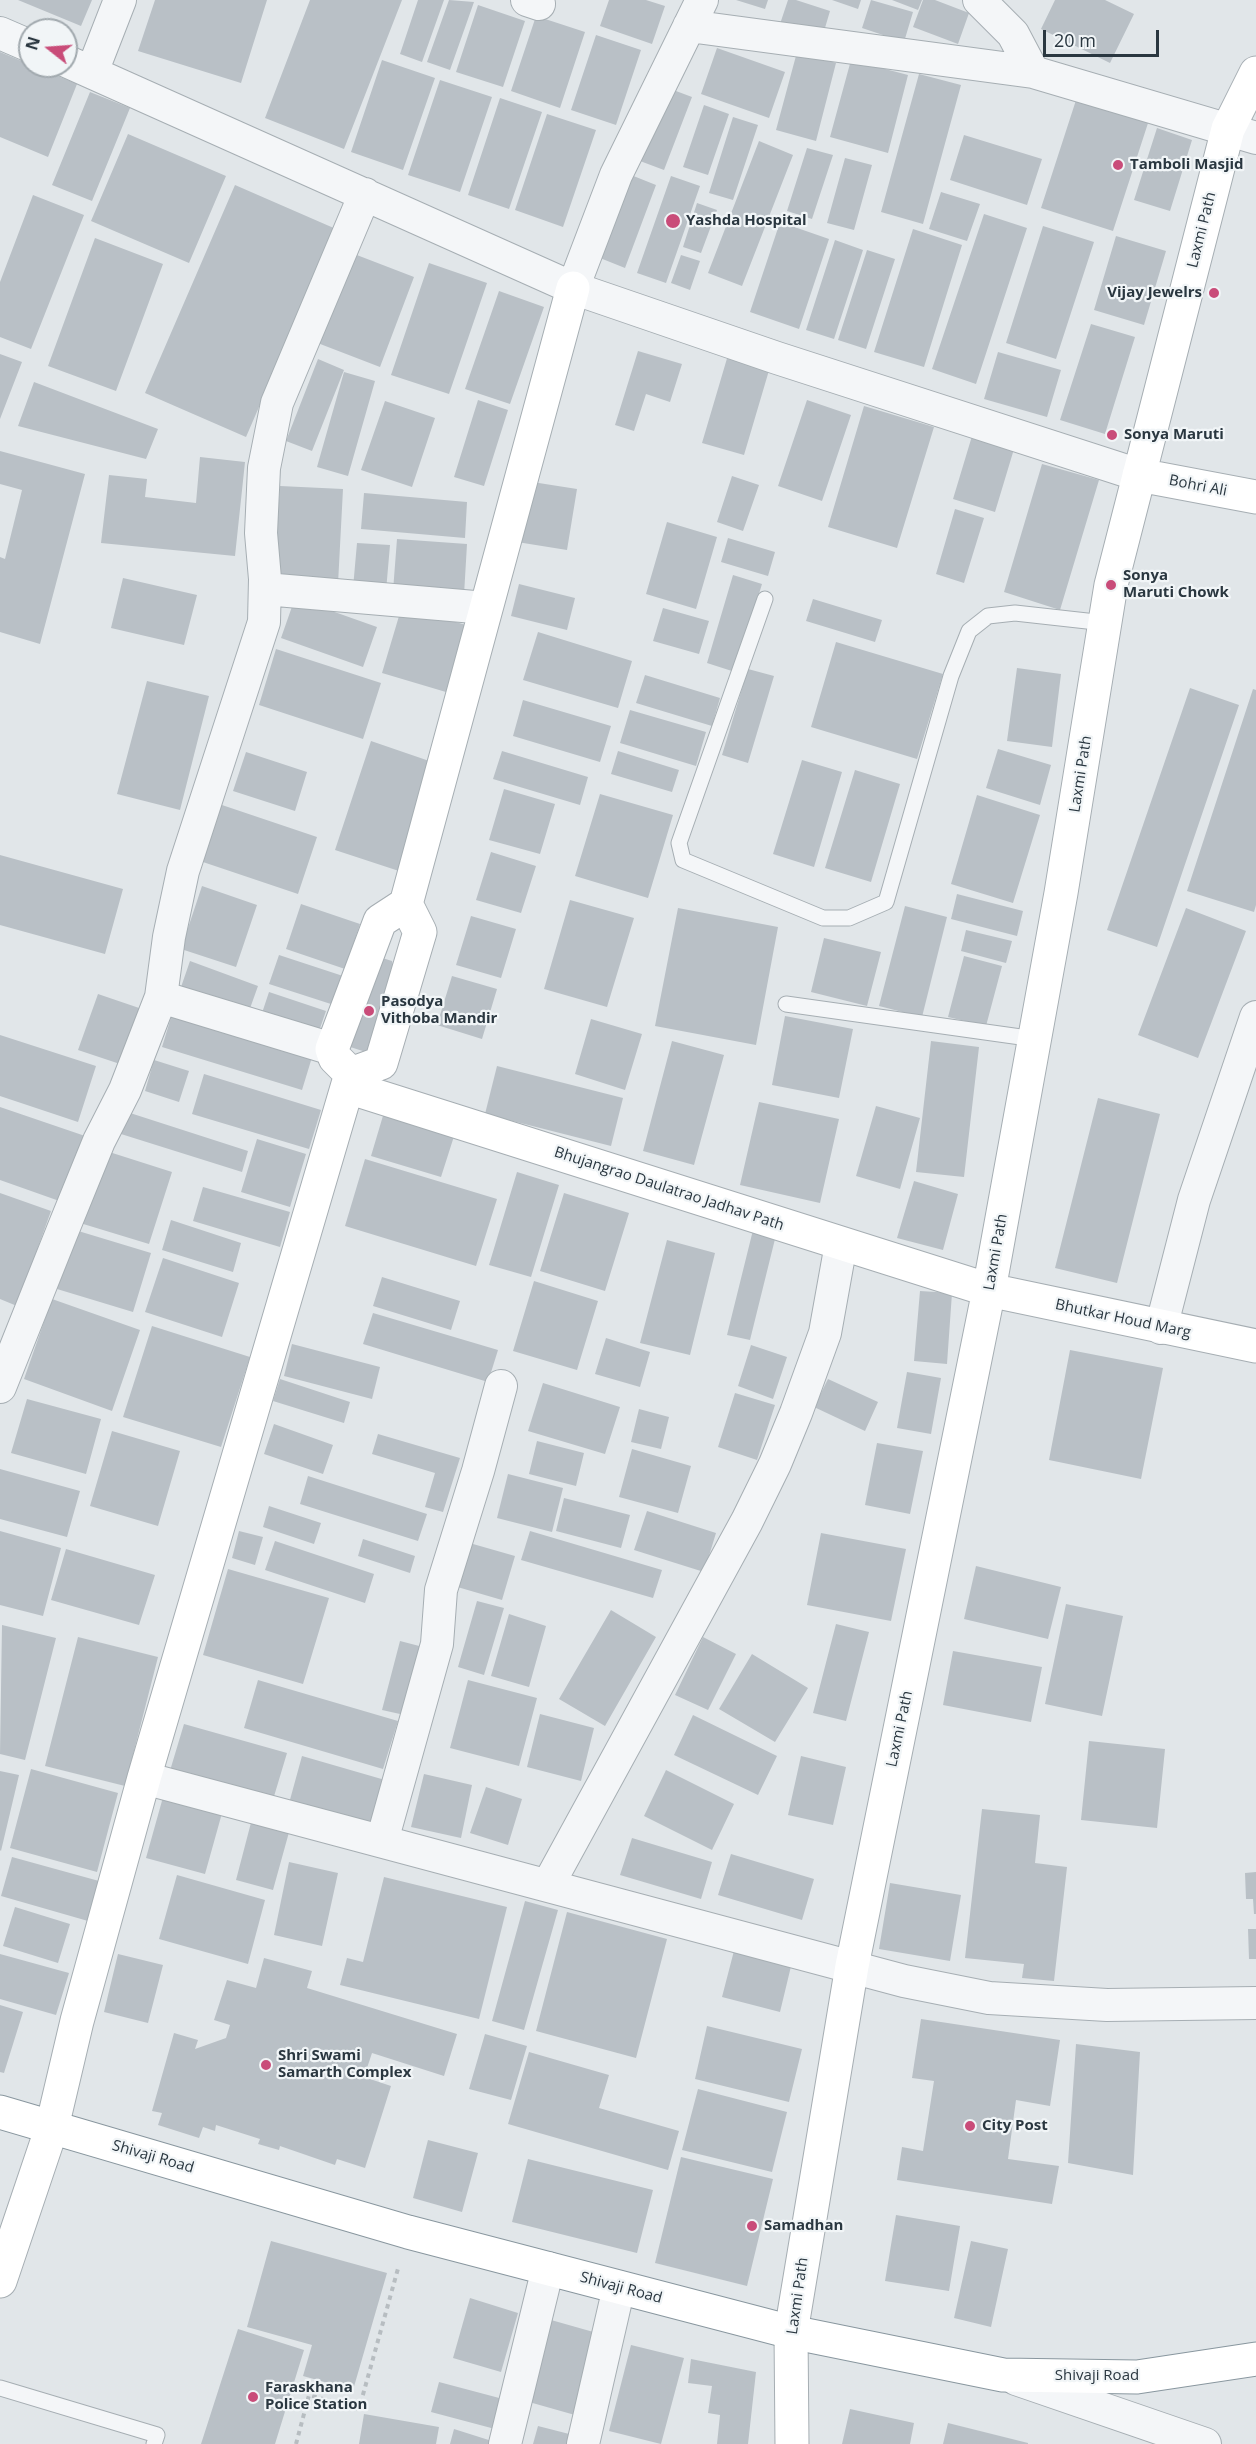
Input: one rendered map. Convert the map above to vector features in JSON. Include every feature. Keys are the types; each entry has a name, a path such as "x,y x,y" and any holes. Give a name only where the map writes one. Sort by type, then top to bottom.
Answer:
{"main road":[{"name":"Laxmi Path","path":"792,2444 791,2332 852,1966 989,1290 1061,893 1111,585 1140,475 1242,133 1256,73"},
{"path":"344,1070 381,1063 420,932 406,904 573,288"},
{"name":"Bohri Ali","path":"1140,475 1256,497"},
{"path":"0,2281 7,2239 52,2127 77,2021 144,1778 344,1070 380,921 406,904"},
{"name":"Bhujangrao Daulatrao Jadhav Path","path":"344,1070 842,1244 989,1290"},
{"name":"Bhutkar Houd Marg","path":"989,1290 1161,1328 1256,1346"},
{"name":"Shivaji Road","path":"0,2112 408,2232 791,2332 1004,2374 1137,2378 1256,2359"}],"street":[{"path":"120,0 79,67 573,288 777,358 1140,475"},
{"path":"979,0 1013,34 1033,72"},
{"path":"573,288 616,175 695,13 1033,72 1242,133"},
{"path":"0,33 18,41"},
{"path":"0,1387 8,1340 125,1090 161,997 169,937 183,871 264,622 261,533 264,468 277,403 365,194"},
{"path":"264,590 486,608"},
{"path":"161,997 344,1070"},
{"path":"1161,1328 1194,1200 1256,1017"},
{"path":"548,1885 747,1521 775,1464 825,1334 842,1244"},
{"path":"382,1841 437,1644 441,1590 478,1471 501,1386"},
{"path":"144,1778 904,1981 989,1998 1107,2005 1256,2003"},
{"path":"505,2444 548,2268"},
{"path":"583,2444 619,2287"},
{"path":"1004,2374 1205,2444"}],"lane":[{"path":"765,599 679,843 683,860 823,918 849,918 886,902 951,676 969,631 988,616 1016,613 1105,623"},
{"path":"786,1004 1035,1039"},
{"path":"0,2388 157,2435 154,2444"}],"path":[{"path":"296,2444 309,2395 359,2409 408,2232"}],"building":[{"path":"18,0 92,0 81,26 78,25 78,18 62,18"},
{"path":"155,0 267,0 241,83 138,51"},
{"path":"310,0 402,0 344,149 265,118"},
{"path":"418,0 444,0 422,62 400,54"},
{"path":"449,0 474,2 450,70 427,62"},
{"path":"609,0 646,0 665,6 652,44 600,26"},
{"path":"736,0 768,0 765,9"},
{"path":"788,0 796,0 830,11 822,38 780,24"},
{"path":"832,0 861,0 858,9"},
{"path":"871,0 913,12 904,42 862,28"},
{"path":"892,0 922,0 918,10"},
{"path":"923,0 935,0 969,13 958,44 913,27"},
{"path":"1055,0 1105,0 1134,14 1110,63 1041,29"},
{"path":"478,5 525,21 503,87 456,72"},
{"path":"536,16 585,32 560,108 511,91"},
{"path":"596,35 641,50 616,125 571,110"},
{"path":"717,48 785,72 769,118 701,94"},
{"path":"0,52 18,59 18,78 63,78 77,84 48,157 0,137"},
{"path":"797,52 836,63 816,141 776,130"},
{"path":"382,60 435,78 403,170 351,152"},
{"path":"851,60 908,75 888,153 830,137"},
{"path":"919,74 961,85 923,224 881,212"},
{"path":"440,80 492,97 460,192 408,175"},
{"path":"668,88 692,97 664,170 640,161"},
{"path":"90,92 130,108 92,201 52,185"},
{"path":"1077,97 1149,120 1113,231 1041,208"},
{"path":"500,98 542,112 509,209 468,195"},
{"path":"704,105 729,114 708,175 683,167"},
{"path":"547,114 596,130 563,227 515,210"},
{"path":"733,117 758,125 733,200 709,193"},
{"path":"1157,128 1192,140 1170,211 1134,200"},
{"path":"128,134 226,176 189,263 91,221"},
{"path":"964,135 1042,159 1027,205 950,180"},
{"path":"759,141 793,155 742,286 708,273"},
{"path":"807,148 833,155 812,219 787,211"},
{"path":"845,158 872,165 854,230 827,223"},
{"path":"631,175 656,185 625,268 600,258"},
{"path":"671,176 700,186 666,283 637,273"},
{"path":"235,185 336,229 246,437 145,393"},
{"path":"941,192 980,204 967,241 929,229"},
{"path":"33,195 84,215 31,349 0,337 0,282"},
{"path":"697,203 717,210 701,253 683,247"},
{"path":"984,214 1027,228 976,384 932,369"},
{"path":"780,222 829,239 799,329 750,312"},
{"path":"1043,226 1094,242 1056,359 1006,343"},
{"path":"913,229 962,245 924,367 874,352"},
{"path":"1116,236 1166,251 1144,325 1094,310"},
{"path":"95,238 163,264 116,391 48,366"},
{"path":"835,240 863,250 834,339 806,330"},
{"path":"867,250 895,259 866,349 838,340"},
{"path":"349,252 414,277 380,367 315,342"},
{"path":"681,255 700,261 690,290 671,283"},
{"path":"429,263 487,283 449,394 391,375"},
{"path":"499,291 544,307 510,404 465,389"},
{"path":"1091,324 1135,337 1105,434 1060,420"},
{"path":"638,351 682,364 670,402 646,394 634,431 615,425"},
{"path":"998,352 1061,370 1047,417 984,399"},
{"path":"0,354 22,362 0,419"},
{"path":"728,355 770,367 744,455 702,443"},
{"path":"318,359 344,370 312,451 286,441"},
{"path":"344,372 375,381 348,476 317,467"},
{"path":"34,382 158,429 146,459 18,426"},
{"path":"478,400 508,410 484,486 454,477"},
{"path":"807,400 851,415 822,501 778,486"},
{"path":"385,401 435,418 412,487 361,470"},
{"path":"864,406 934,427 897,548 828,527"},
{"path":"972,436 1014,449 995,512 953,499"},
{"path":"0,451 85,474 40,644 0,632 0,557 5,559 22,490 0,484"},
{"path":"200,457 245,462 235,556 101,543 109,475 147,479 145,497 196,503"},
{"path":"1042,464 1099,480 1060,610 1004,592"},
{"path":"732,476 759,485 743,531 717,522"},
{"path":"526,481 577,489 567,550 517,542"},
{"path":"280,486 343,489 338,584 274,581"},
{"path":"364,493 467,502 465,538 361,529"},
{"path":"955,509 984,518 964,583 936,574"},
{"path":"667,522 717,537 696,609 646,594"},
{"path":"728,538 775,552 768,576 721,562"},
{"path":"397,539 467,544 464,595 393,591"},
{"path":"357,543 390,545 386,591 353,588"},
{"path":"733,575 762,584 735,672 707,663"},
{"path":"123,578 197,595 184,645 111,628"},
{"path":"519,584 575,598 567,630 511,616"},
{"path":"295,598 377,627 363,667 281,638"},
{"path":"813,599 882,620 875,642 806,621"},
{"path":"402,606 476,628 456,695 382,673"},
{"path":"663,608 709,621 699,654 653,641"},
{"path":"538,632 632,661 618,708 523,680"},
{"path":"836,642 943,674 917,759 811,727"},
{"path":"276,649 381,683 363,739 259,705"},
{"path":"1017,668 1061,674 1052,747 1007,741"},
{"path":"748,669 774,676 748,763 722,755"},
{"path":"645,675 720,698 712,726 636,703"},
{"path":"147,681 209,696 180,810 117,794"},
{"path":"1190,688 1239,705 1157,947 1107,930"},
{"path":"1253,689 1256,690 1256,905 1254,912 1187,891"},
{"path":"523,700 611,726 600,762 513,736"},
{"path":"630,710 706,732 696,766 620,743"},
{"path":"371,741 438,764 402,872 335,850"},
{"path":"998,749 1051,765 1040,805 986,788"},
{"path":"502,751 588,777 580,805 493,779"},
{"path":"618,751 679,770 672,792 611,774"},
{"path":"246,752 307,772 295,811 233,791"},
{"path":"802,760 842,772 814,867 773,854"},
{"path":"855,770 900,784 871,882 825,868"},
{"path":"504,789 555,804 540,854 489,840"},
{"path":"600,794 673,815 648,898 575,876"},
{"path":"977,795 1040,815 1013,903 951,884"},
{"path":"219,804 317,837 298,894 200,861"},
{"path":"491,852 536,866 521,913 476,900"},
{"path":"0,855 123,889 105,954 0,925"},
{"path":"202,886 257,905 236,967 181,949"},
{"path":"957,894 1023,911 1017,936 951,919"},
{"path":"570,900 634,918 607,1007 544,989"},
{"path":"301,904 360,924 345,969 286,949"},
{"path":"905,906 947,917 922,1017 879,1006"},
{"path":"678,908 778,927 756,1045 655,1026"},
{"path":"1186,908 1246,931 1198,1058 1138,1035"},
{"path":"471,916 516,929 501,978 456,965"},
{"path":"966,930 1012,941 1006,963 961,951"},
{"path":"824,938 881,952 867,1006 811,992"},
{"path":"279,955 343,976 334,1005 269,984"},
{"path":"964,956 1002,966 986,1026 948,1017"},
{"name":"Pasodya Vithoba Mandir","path":"379,957 392,961 396,978 372,1054 341,1044"},
{"path":"190,961 258,986 248,1014 180,990"},
{"path":"452,976 497,989 482,1039 437,1025"},
{"path":"269,992 326,1011 317,1037 260,1019"},
{"path":"98,994 145,1010 126,1066 78,1050"},
{"path":"173,1011 313,1054 302,1090 162,1047"},
{"path":"785,1016 853,1029 839,1098 772,1085"},
{"path":"591,1019 642,1034 625,1090 575,1074"},
{"path":"0,1035 96,1066 78,1122 0,1096"},
{"path":"672,1041 724,1055 694,1165 643,1151"},
{"path":"931,1041 979,1047 964,1177 916,1172"},
{"path":"154,1060 189,1071 179,1102 145,1091"},
{"path":"497,1066 623,1098 611,1146 485,1114"},
{"path":"204,1074 321,1110 309,1149 192,1114"},
{"path":"1098,1098 1160,1114 1117,1283 1055,1268"},
{"path":"759,1102 839,1119 820,1203 740,1185"},
{"path":"876,1106 920,1118 900,1189 856,1176"},
{"path":"0,1107 88,1137 65,1203 0,1180"},
{"path":"385,1109 456,1130 441,1177 371,1156"},
{"path":"127,1112 248,1151 242,1172 121,1134"},
{"path":"257,1139 306,1154 290,1207 241,1192"},
{"path":"103,1150 172,1172 149,1244 80,1223"},
{"path":"365,1159 497,1199 476,1266 345,1226"},
{"path":"517,1172 559,1185 531,1277 489,1265"},
{"path":"914,1181 958,1194 943,1250 897,1238"},
{"path":"203,1187 290,1212 280,1247 193,1221"},
{"path":"0,1193 51,1211 17,1306 0,1299"},
{"path":"564,1193 629,1213 605,1291 540,1271"},
{"path":"171,1220 241,1243 233,1272 162,1250"},
{"path":"75,1230 151,1253 133,1312 57,1289"},
{"path":"753,1230 776,1235 750,1340 727,1335"},
{"path":"667,1240 715,1253 690,1355 640,1343"},
{"path":"163,1258 239,1283 222,1337 145,1312"},
{"path":"382,1277 460,1301 451,1330 373,1306"},
{"path":"534,1281 598,1301 577,1370 513,1351"},
{"path":"920,1291 952,1293 947,1364 914,1361"},
{"path":"52,1299 140,1330 112,1411 24,1379"},
{"path":"373,1313 498,1350 488,1382 363,1344"},
{"path":"152,1326 250,1357 221,1447 123,1417"},
{"path":"606,1338 650,1352 640,1387 595,1374"},
{"path":"292,1344 380,1367 372,1399 284,1376"},
{"path":"751,1345 787,1357 773,1399 738,1386"},
{"path":"1070,1350 1163,1368 1141,1479 1049,1460"},
{"path":"907,1372 941,1378 931,1434 897,1428"},
{"path":"280,1379 350,1402 344,1423 273,1401"},
{"path":"828,1379 878,1402 865,1431 814,1407"},
{"path":"543,1383 620,1407 605,1454 528,1431"},
{"path":"735,1393 775,1405 757,1460 718,1447"},
{"path":"27,1399 101,1419 86,1474 11,1453"},
{"path":"639,1409 669,1417 661,1449 631,1442"},
{"path":"274,1424 333,1445 323,1474 264,1454"},
{"path":"112,1431 180,1451 158,1526 90,1506"},
{"path":"378,1434 460,1458 443,1512 425,1507 435,1473 372,1454"},
{"path":"537,1441 584,1453 576,1486 529,1474"},
{"path":"877,1443 923,1451 910,1514 865,1505"},
{"path":"632,1449 691,1466 678,1513 619,1497"},
{"path":"0,1469 80,1491 67,1537 0,1519"},
{"path":"508,1474 563,1488 552,1532 497,1518"},
{"path":"308,1476 427,1514 418,1541 300,1504"},
{"path":"564,1498 630,1515 621,1548 556,1531"},
{"path":"269,1506 321,1523 314,1544 263,1527"},
{"path":"647,1511 716,1533 704,1572 634,1550"},
{"path":"0,1531 61,1548 43,1616 0,1605"},
{"path":"239,1531 263,1537 255,1565 232,1558"},
{"path":"530,1531 662,1570 653,1598 521,1560"},
{"path":"821,1533 906,1549 891,1621 807,1605"},
{"path":"363,1539 415,1556 410,1573 358,1556"},
{"path":"275,1541 374,1574 365,1603 265,1570"},
{"path":"466,1542 515,1556 502,1600 454,1586"},
{"path":"66,1549 155,1575 139,1625 51,1600"},
{"path":"976,1566 1061,1587 1048,1639 964,1619"},
{"path":"228,1569 329,1598 303,1684 203,1655"},
{"path":"477,1601 504,1608 484,1675 458,1667"},
{"path":"1066,1604 1123,1616 1102,1716 1045,1704"},
{"path":"611,1610 656,1637 605,1726 559,1699"},
{"path":"509,1614 546,1626 529,1687 491,1676"},
{"path":"836,1624 869,1632 846,1721 813,1713"},
{"path":"2,1625 56,1638 25,1760 0,1754"},
{"path":"78,1637 158,1657 125,1786 45,1766"},
{"path":"703,1637 736,1654 708,1710 675,1695"},
{"path":"400,1641 427,1648 409,1716 382,1710"},
{"path":"953,1651 1042,1667 1031,1722 943,1705"},
{"path":"752,1654 808,1688 775,1742 719,1709"},
{"path":"258,1680 398,1721 383,1769 244,1728"},
{"path":"468,1680 537,1698 519,1766 450,1748"},
{"path":"540,1714 594,1728 581,1781 527,1767"},
{"path":"693,1715 777,1756 758,1795 674,1755"},
{"path":"184,1724 287,1753 272,1803 169,1774"},
{"path":"1089,1741 1165,1749 1157,1828 1081,1820"},
{"path":"302,1756 385,1780 370,1831 288,1807"},
{"path":"801,1756 846,1767 833,1825 788,1815"},
{"path":"31,1769 118,1793 97,1872 10,1848"},
{"path":"666,1770 734,1804 712,1850 644,1816"},
{"path":"0,1771 19,1775 1,1851 0,1850"},
{"path":"424,1774 472,1785 461,1838 411,1827"},
{"path":"486,1787 522,1799 508,1845 470,1833"},
{"path":"165,1790 224,1806 205,1874 146,1858"},
{"path":"982,1809 1040,1815 1035,1863 1067,1867 1054,1981 1022,1978 1024,1964 965,1958"},
{"path":"253,1815 291,1825 273,1890 236,1880"},
{"path":"632,1838 712,1862 701,1899 620,1875"},
{"path":"731,1854 814,1879 802,1920 718,1895"},
{"path":"12,1857 99,1881 88,1921 1,1896"},
{"path":"289,1862 338,1873 322,1946 274,1935"},
{"path":"1256,1872 1256,1914 1254,1914 1253,1899 1246,1899 1245,1873"},
{"path":"177,1875 265,1900 248,1964 159,1939"},
{"path":"384,1877 507,1907 479,2019 340,1985 347,1958 363,1962"},
{"path":"890,1883 961,1895 950,1961 879,1949"},
{"path":"525,1901 558,1910 524,2030 492,2021"},
{"path":"15,1907 70,1924 58,1963 3,1946"},
{"path":"567,1912 667,1939 636,2058 536,2031"},
{"path":"1248,1929 1256,1929 1256,1959 1249,1959"},
{"path":"736,1943 793,1958 780,2012 722,1997"},
{"path":"0,1954 69,1973 56,2015 0,1999"},
{"path":"118,1954 163,1965 148,2023 104,2012"},
{"name":"Shri Swami Samarth Complex","path":"264,1958 312,1971 307,1988 457,2034 444,2076 372,2053 364,2077 391,2086 365,2168 337,2159 335,2165 280,2146 279,2150 258,2144 260,2139 216,2125 215,2131 203,2127 199,2138 158,2125 162,2113 152,2111 174,2033 198,2040 195,2049 226,2038 230,2025 214,2020 227,1980 256,1988"},
{"path":"0,2005 23,2012 4,2073 0,2072"},
{"name":"City Post","path":"921,2019 1060,2040 1050,2106 1016,2100 1008,2159 1059,2166 1052,2204 897,2180 902,2147 923,2151 934,2081 912,2078"},
{"path":"707,2026 802,2049 789,2102 695,2079"},
{"path":"485,2034 527,2046 511,2100 469,2089"},
{"path":"1076,2044 1140,2052 1133,2175 1068,2163"},
{"path":"529,2052 609,2075 599,2108 679,2131 668,2170 508,2124"},
{"path":"698,2089 787,2112 772,2172 682,2150"},
{"path":"428,2140 478,2153 462,2212 413,2198"},
{"path":"681,2157 773,2179 747,2286 655,2263"},
{"path":"528,2159 653,2190 637,2253 512,2222"},
{"path":"896,2215 960,2226 949,2291 885,2281"},
{"path":"271,2241 387,2273 353,2390 303,2376 312,2345 247,2327"},
{"path":"971,2241 1008,2249 991,2327 954,2318"},
{"path":"470,2298 518,2313 501,2372 453,2358"},
{"path":"544,2318 604,2335 582,2417 522,2400"},
{"name":"Faraskhana Police Station","path":"238,2329 304,2350 275,2444 201,2444"},
{"path":"631,2345 684,2358 661,2444 609,2431"},
{"path":"691,2359 756,2372 748,2444 717,2444 720,2415 708,2413 712,2386 688,2383"},
{"path":"439,2382 503,2399 495,2429 431,2412"},
{"path":"850,2409 914,2423 910,2444 842,2444"},
{"path":"364,2414 439,2427 436,2444 359,2444"},
{"path":"948,2423 1028,2443 1028,2444 943,2444"},
{"path":"538,2426 577,2436 575,2444 533,2444"},
{"path":"454,2429 495,2442 495,2444 450,2444"}],"place":[{"name":"Tamboli Masjid","path":"1118,165"},
{"name":"Yashda Hospital","path":"673,221"},
{"name":"Vijay Jewelrs","path":"1214,293"},
{"name":"Sonya Maruti","path":"1112,435"},
{"name":"Sonya Maruti Chowk","path":"1111,585"},
{"name":"Pasodya Vithoba Mandir","path":"369,1011"},
{"name":"Shri Swami Samarth Complex","path":"266,2065"},
{"name":"City Post","path":"970,2126"},
{"name":"Samadhan","path":"752,2226"},
{"name":"Faraskhana Police Station","path":"253,2397"}]}
